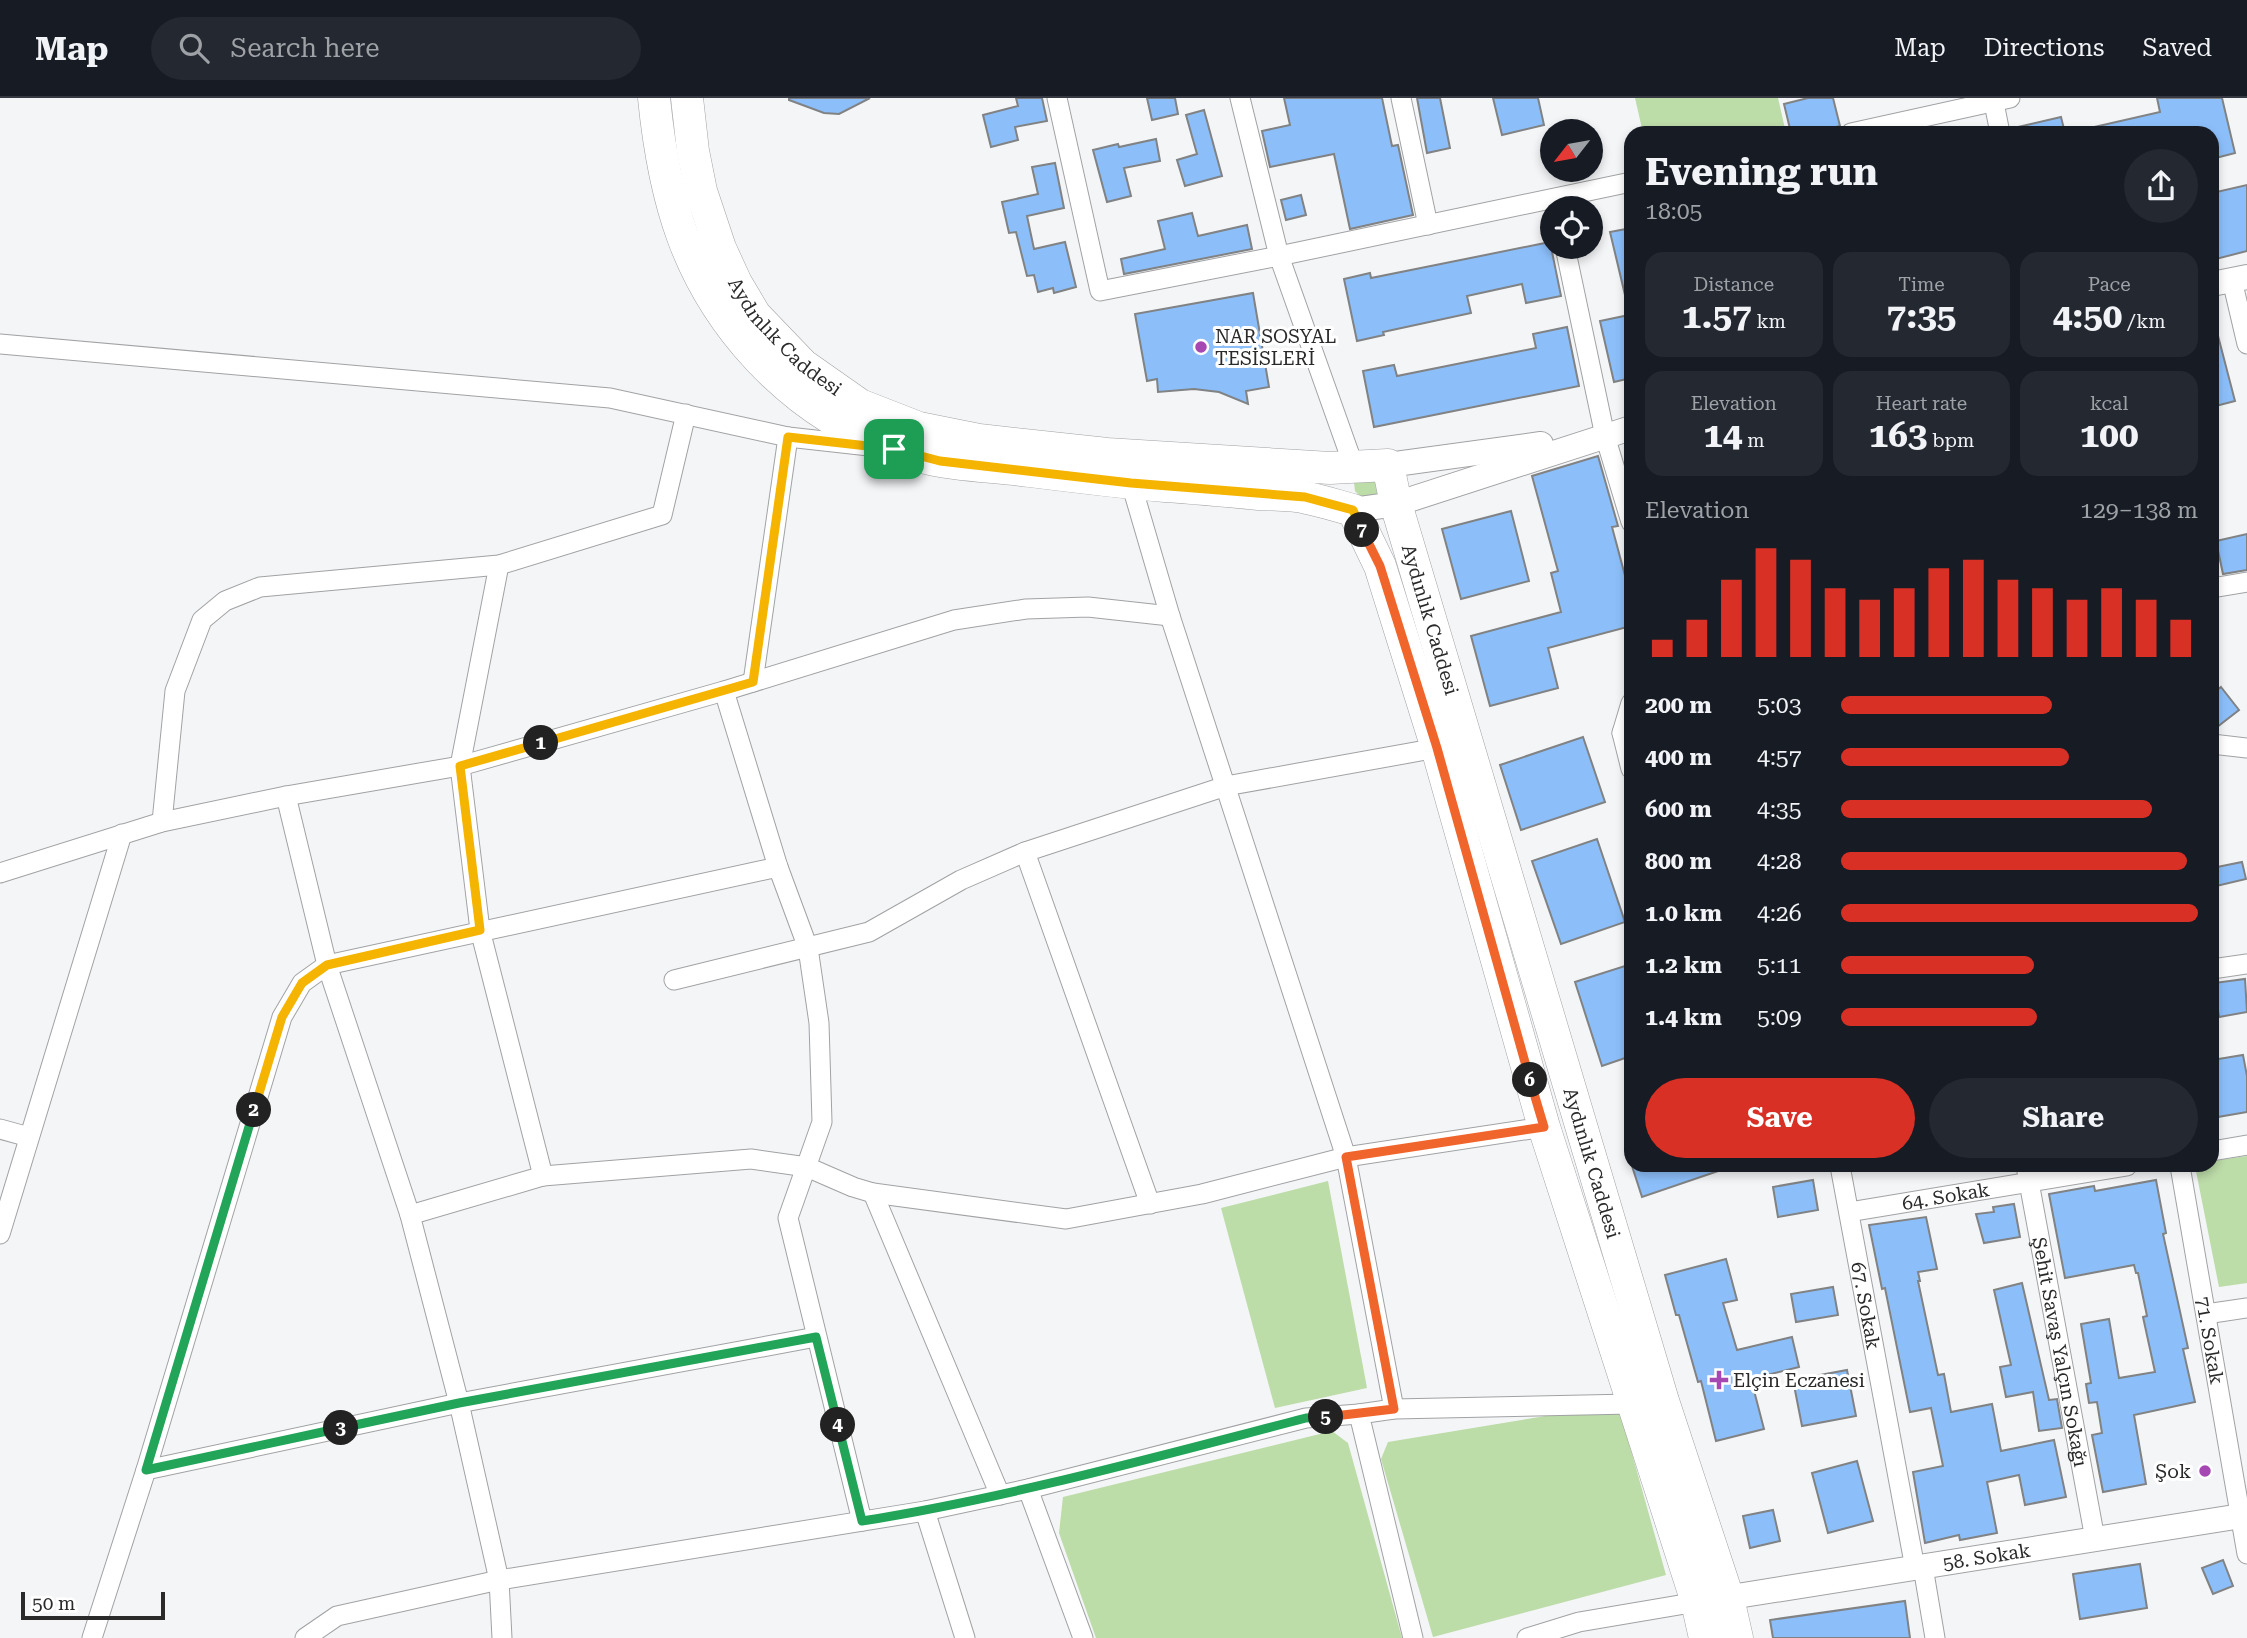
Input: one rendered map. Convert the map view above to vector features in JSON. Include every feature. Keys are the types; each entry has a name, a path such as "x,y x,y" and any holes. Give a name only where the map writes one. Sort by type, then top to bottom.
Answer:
{"main road":[{"name":"Aydınlık Caddesi","path":"654,98 659,142 676,215 694,266 718,310 770,371 804,401 842,425 894,449 940,461 1131,483 1305,497 1353,510 1380,566 1437,748 1544,1127 1631,1404 1697,1602 1705,1638"},
{"name":"Aydınlık Caddesi","path":"687,98 701,191 720,248 736,284 755,315 803,365 860,405 919,428 979,440 1107,454 1347,467 1388,465 1396,503 1663,1401 1728,1598 1737,1638"},
{"path":"1347,467 1353,510"}],"street":[{"path":"1057,98 1100,291 1428,225 1540,206"},
{"path":"1240,98 1279,256 1347,467"},
{"path":"1401,98 1428,225"},
{"path":"1881,126 1999,99 2000,126"},
{"path":"1580,196 1624,184"},
{"path":"1568,259 1605,436 1624,499"},
{"path":"2230,280 2247,344"},
{"path":"0,344 610,398 788,437 894,449"},
{"path":"162,822 175,691 202,620 225,601 260,587 499,565 662,515 686,414"},
{"path":"1353,510 1396,503 1624,430"},
{"path":"1388,465 1605,436"},
{"path":"753,682 788,437"},
{"path":"1131,483 1170,616 1346,1157 1394,1409"},
{"path":"499,565 460,766 480,930 543,1176"},
{"path":"2219,587 2247,582"},
{"path":"0,873 162,822 286,796 460,766 724,691 954,620 1026,608 1088,607 1170,616"},
{"path":"724,691 778,867 808,948 819,1023 822,1122 788,1219 862,1521"},
{"path":"2219,745 2247,748"},
{"path":"674,980 869,932 961,880 1025,852 1226,786 1437,748"},
{"path":"286,796 327,965 410,1215 459,1403 499,1580 502,1638"},
{"path":"0,1234 121,834"},
{"path":"1025,852 1150,1204"},
{"path":"92,1638 146,1470 282,1017 302,983 327,965 778,867"},
{"path":"2219,968 2247,964"},
{"path":"410,1215 543,1176 751,1159 807,1167 873,1193 1066,1219 1202,1194 1346,1157 1544,1127"},
{"path":"0,1129 29,1137"},
{"path":"2219,1150 2247,1145"},
{"name":"67. Sokak","path":"1841,1172 1935,1638"},
{"name":"64. Sokak","path":"1849,1212 2027,1174 2052,1172"},
{"name":"71. Sokak","path":"2181,1172 2244,1515 2247,1554"},
{"name":"Şehit Savaş Yalçın Sokağı","path":"2027,1174 2095,1539"},
{"path":"873,1193 1000,1495"},
{"path":"2206,1314 2247,1308"},
{"path":"146,1470 459,1403 816,1337"},
{"path":"304,1638 337,1616 499,1580 925,1511 1028,1489 1306,1418 1394,1409 1631,1404"},
{"path":"1359,1414 1413,1638"},
{"path":"1028,1489 1083,1638"},
{"path":"925,1511 965,1638"},
{"name":"58. Sokak","path":"1697,1602 2244,1515"},
{"path":"1527,1638 1579,1622 1697,1602"}],"green space":[{"path":"1635,98 1778,98 1784,126 1641,126"},
{"path":"1372,472 1380,490 1378,494 1361,497 1355,491 1354,482"},
{"path":"2247,1156 2247,1283 2219,1287 2196,1172 2219,1172 2219,1160"},
{"path":"1328,1181 1367,1388 1275,1408 1221,1208"},
{"path":"1618,1404 1666,1575 1433,1637 1381,1459 1388,1442"},
{"path":"1332,1431 1348,1443 1402,1638 1096,1638 1059,1533 1063,1497"}],"building":[{"path":"789,98 870,98 839,114 824,113"},
{"path":"1016,98 1042,98 1047,121 1015,127 1018,140 991,147 983,115 1018,106"},
{"path":"1147,98 1175,98 1178,114 1152,120"},
{"path":"1284,98 1382,98 1392,146 1398,145 1413,215 1350,229 1334,154 1270,167 1262,131 1290,125"},
{"path":"1417,98 1440,98 1450,148 1427,153"},
{"path":"1493,98 1538,98 1543,119 1540,119 1540,126 1502,135"},
{"path":"1808,98 1833,98 1840,126 1789,126 1784,104"},
{"path":"2157,98 2222,98 2235,153 2219,157 2219,126 2098,126 2160,112"},
{"path":"1204,110 1222,176 1185,186 1177,160 1197,154 1186,115"},
{"path":"2061,117 2063,126 2022,126"},
{"path":"1156,139 1160,161 1124,168 1131,196 1107,202 1093,150"},
{"path":"1055,163 1064,208 1027,216 1034,249 1065,242 1076,287 1054,293 1053,288 1038,292 1034,275 1027,276 1016,232 1009,233 1002,202 1038,194 1032,167"},
{"path":"2247,185 2247,251 2219,258 2219,191"},
{"path":"1301,195 1306,215 1286,220 1281,200"},
{"path":"1192,213 1198,236 1247,225 1252,249 1124,274 1121,259 1165,249 1158,221"},
{"path":"1624,229 1624,291 1610,232"},
{"path":"1540,244 1540,259 1553,259 1561,296 1526,303 1522,284 1467,296 1471,313 1383,332 1384,335 1357,341 1344,279 1370,273 1371,278"},
{"name":"NAR SOSYAL TESİSLERİ","path":"1253,293 1269,387 1246,391 1248,404 1219,392 1194,389 1158,392 1157,379 1147,381 1135,314"},
{"path":"1624,316 1624,380 1614,382 1600,321"},
{"path":"1567,327 1579,386 1374,427 1363,371 1394,365 1397,376 1536,348 1533,334"},
{"path":"2219,340 2235,401 2219,405"},
{"path":"1598,456 1618,526 1612,527 1624,572 1624,628 1548,648 1558,688 1490,706 1471,636 1561,612 1551,573 1558,571 1532,476"},
{"path":"1511,511 1529,581 1461,599 1442,529"},
{"path":"2247,534 2247,570 2223,574 2219,540"},
{"path":"2221,687 2239,710 2219,726"},
{"path":"1583,737 1605,802 1521,830 1500,765"},
{"path":"1597,839 1624,922 1561,944 1532,861"},
{"path":"2242,862 2246,879 2219,885 2219,867"},
{"path":"1624,966 1624,1058 1602,1066 1575,982"},
{"path":"2245,979 2247,1012 2219,1017 2219,982"},
{"path":"2243,1055 2247,1076 2247,1112 2219,1117 2219,1059"},
{"path":"1634,1172 1715,1172 1642,1197"},
{"path":"1813,1180 1818,1210 1778,1217 1773,1187"},
{"path":"2156,1180 2166,1233 2163,1234 2188,1348 2183,1349 2195,1402 2134,1415 2146,1484 2103,1492 2092,1435 2102,1433 2097,1402 2089,1403 2086,1384 2091,1383 2081,1324 2109,1319 2119,1378 2155,1372 2143,1317 2147,1316 2134,1265 2065,1278 2049,1194 2094,1186 2095,1191"},
{"path":"2014,1204 2020,1237 1984,1243 1976,1214 1994,1212 1993,1207"},
{"path":"1926,1217 1937,1269 1918,1272 1918,1281 1938,1375 1944,1374 1951,1412 1992,1404 2001,1451 2054,1440 2066,1497 2025,1505 2019,1475 1987,1482 1997,1533 1960,1540 1959,1535 1925,1543 1913,1472 1943,1466 1931,1408 1910,1412 1885,1288 1882,1289 1869,1225"},
{"path":"1726,1259 1737,1300 1723,1303 1737,1350 1792,1337 1799,1367 1751,1379 1764,1429 1716,1441 1701,1381 1698,1382 1665,1275"},
{"path":"2022,1283 2049,1400 2057,1399 2062,1428 2039,1431 2033,1392 2006,1397 2000,1367 2011,1365 1994,1290"},
{"path":"1833,1287 1838,1315 1796,1322 1791,1294"},
{"path":"1847,1370 1856,1416 1802,1426 1793,1380"},
{"path":"1857,1461 1873,1521 1828,1533 1812,1473"},
{"path":"1773,1510 1780,1541 1750,1548 1743,1516"},
{"path":"2223,1560 2233,1586 2213,1594 2202,1568"},
{"path":"2140,1564 2147,1608 2080,1619 2073,1574"},
{"path":"1905,1601 1910,1638 1773,1638 1770,1620"}],"place":[{"name":"NAR SOSYAL TESİSLERİ","path":"1201,347"},
{"name":"Elçin Eczanesi","path":"1719,1380"},
{"name":"Şok","path":"2205,1471"}],"route":[{"path":"788,437 894,449 940,461 1131,483 1305,497 1353,510 1380,566 1437,748 1544,1127 1346,1157 1394,1409 1306,1418 1028,1489 925,1511 862,1521 816,1337 459,1403 146,1470 282,1017 302,983 327,965 480,930 460,766 753,682 788,437"}]}
